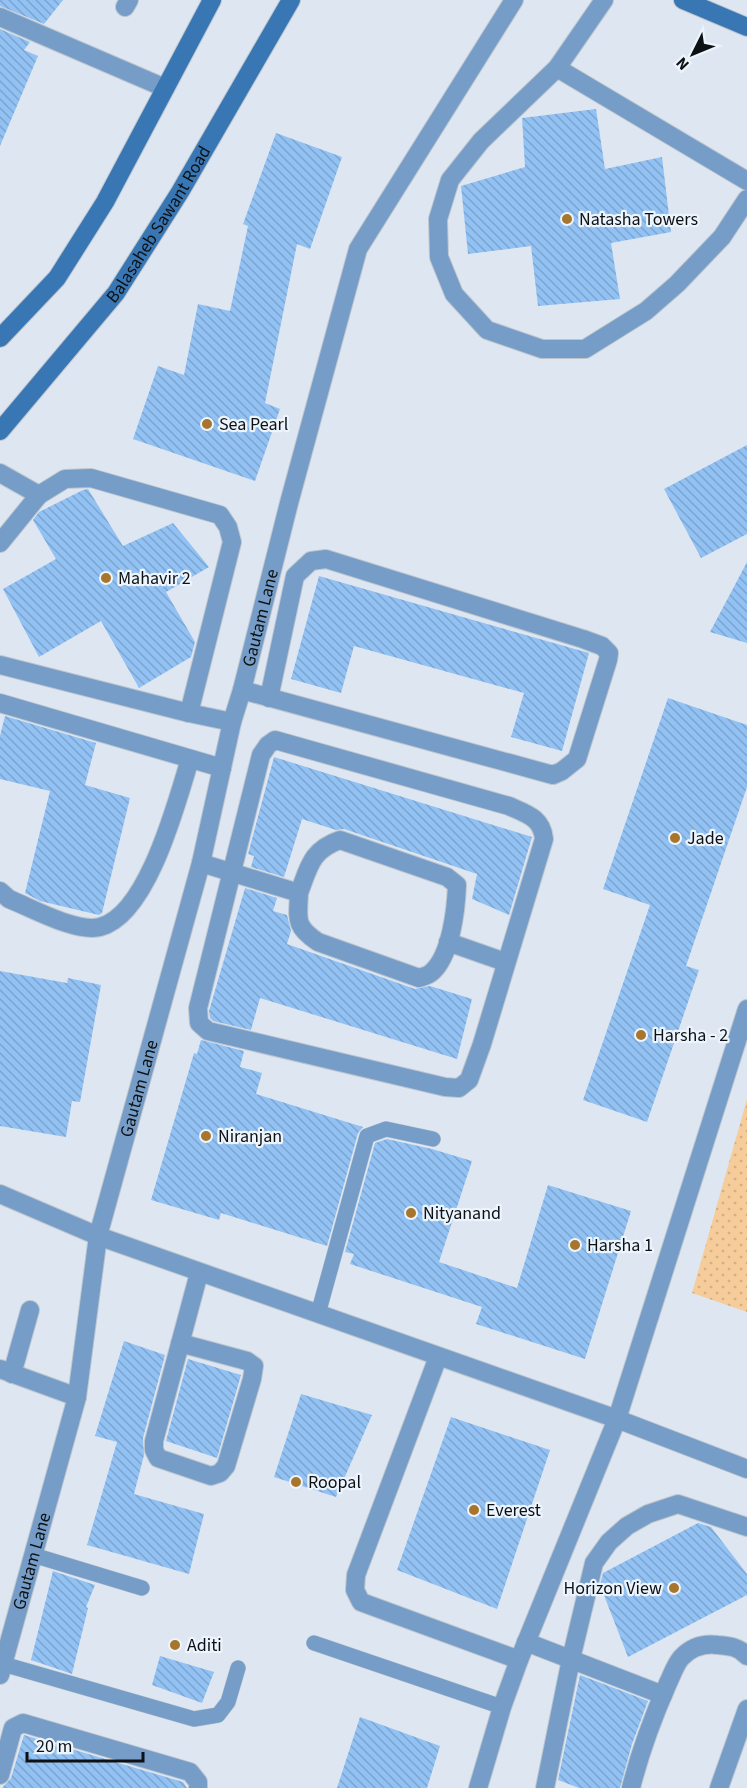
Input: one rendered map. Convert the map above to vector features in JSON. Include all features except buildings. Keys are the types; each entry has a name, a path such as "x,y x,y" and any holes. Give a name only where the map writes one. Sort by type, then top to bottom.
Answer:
{"main road":[{"path":"0,338 57,278 105,202 212,0"},
{"name":"Balasaheb Sawant Road","path":"0,431 116,293 180,192 291,0"},
{"path":"683,0 747,27"}],"street":[{"name":"Gautam Lane","path":"1,1667 7,1619 33,1555 77,1397 98,1236 201,863 232,722 243,690 289,503 358,249 514,0"},
{"path":"604,0 557,68 481,141 450,180 438,219 439,257 454,294 487,330 542,349 585,349 646,311 677,284 722,237 747,199"},
{"path":"0,17 165,88"},
{"path":"557,68 747,181"},
{"path":"0,473 39,495"},
{"path":"0,543 39,495 65,479 91,478 220,515 228,528 232,542 189,713"},
{"path":"243,690 269,698 553,775 577,759 609,653 602,646 583,639 326,559 311,561 295,576 269,698"},
{"path":"0,665 232,722"},
{"path":"0,703 222,768"},
{"path":"275,740 509,806 536,818 543,831 544,840 505,962 482,1044 469,1080 459,1088 445,1087 208,1030 199,1023 198,1008 261,756 268,745 275,740"},
{"path":"0,891 9,898 77,926 99,928 114,920 130,905 153,867 190,759"},
{"path":"340,840 447,877 458,885 448,942 438,966 430,975 419,978 318,942 305,933 298,921 298,892 315,854 327,845 340,840"},
{"path":"201,863 298,892"},
{"path":"448,942 505,962"},
{"path":"478,1788 502,1707 519,1660 617,1419 747,1009"},
{"path":"0,1194 98,1236 198,1273 617,1419 747,1469"},
{"path":"180,1343 247,1361 254,1366 226,1466 220,1473 211,1476 158,1458 154,1450 154,1441 198,1273"},
{"path":"30,1310 6,1372 77,1397"},
{"path":"438,1357 356,1575 355,1590 361,1602 519,1660"},
{"path":"545,1788 571,1659 594,1563 609,1542 627,1526 648,1514 678,1504 747,1527"},
{"path":"526,1642 663,1695"},
{"path":"631,1788 636,1766 663,1695 680,1660 700,1644 730,1646 741,1650 747,1656"},
{"path":"720,1788 747,1710"},
{"path":"0,1775 13,1728 23,1723 190,1772 198,1782 198,1788"}],"lane":[{"path":"318,1314 368,1136 386,1129 433,1139"},
{"path":"33,1555 142,1588"},
{"path":"314,1643 502,1707"},
{"path":"1,1667 194,1719 219,1715 228,1702 238,1668"}],"shaded area":[{"path":"747,1099 747,1312 692,1293"}],"place":[{"name":"Natasha Towers","path":"567,219"},
{"name":"Sea Pearl","path":"207,424"},
{"name":"Mahavir 2","path":"106,578"},
{"name":"Jade","path":"675,838"},
{"name":"Harsha - 2","path":"641,1035"},
{"name":"Niranjan","path":"206,1136"},
{"name":"Nityanand","path":"411,1213"},
{"name":"Harsha 1","path":"575,1245"},
{"name":"Roopal","path":"296,1482"},
{"name":"Everest","path":"474,1510"},
{"name":"Horizon View","path":"674,1588"},
{"name":"Aditi","path":"175,1645"}]}
